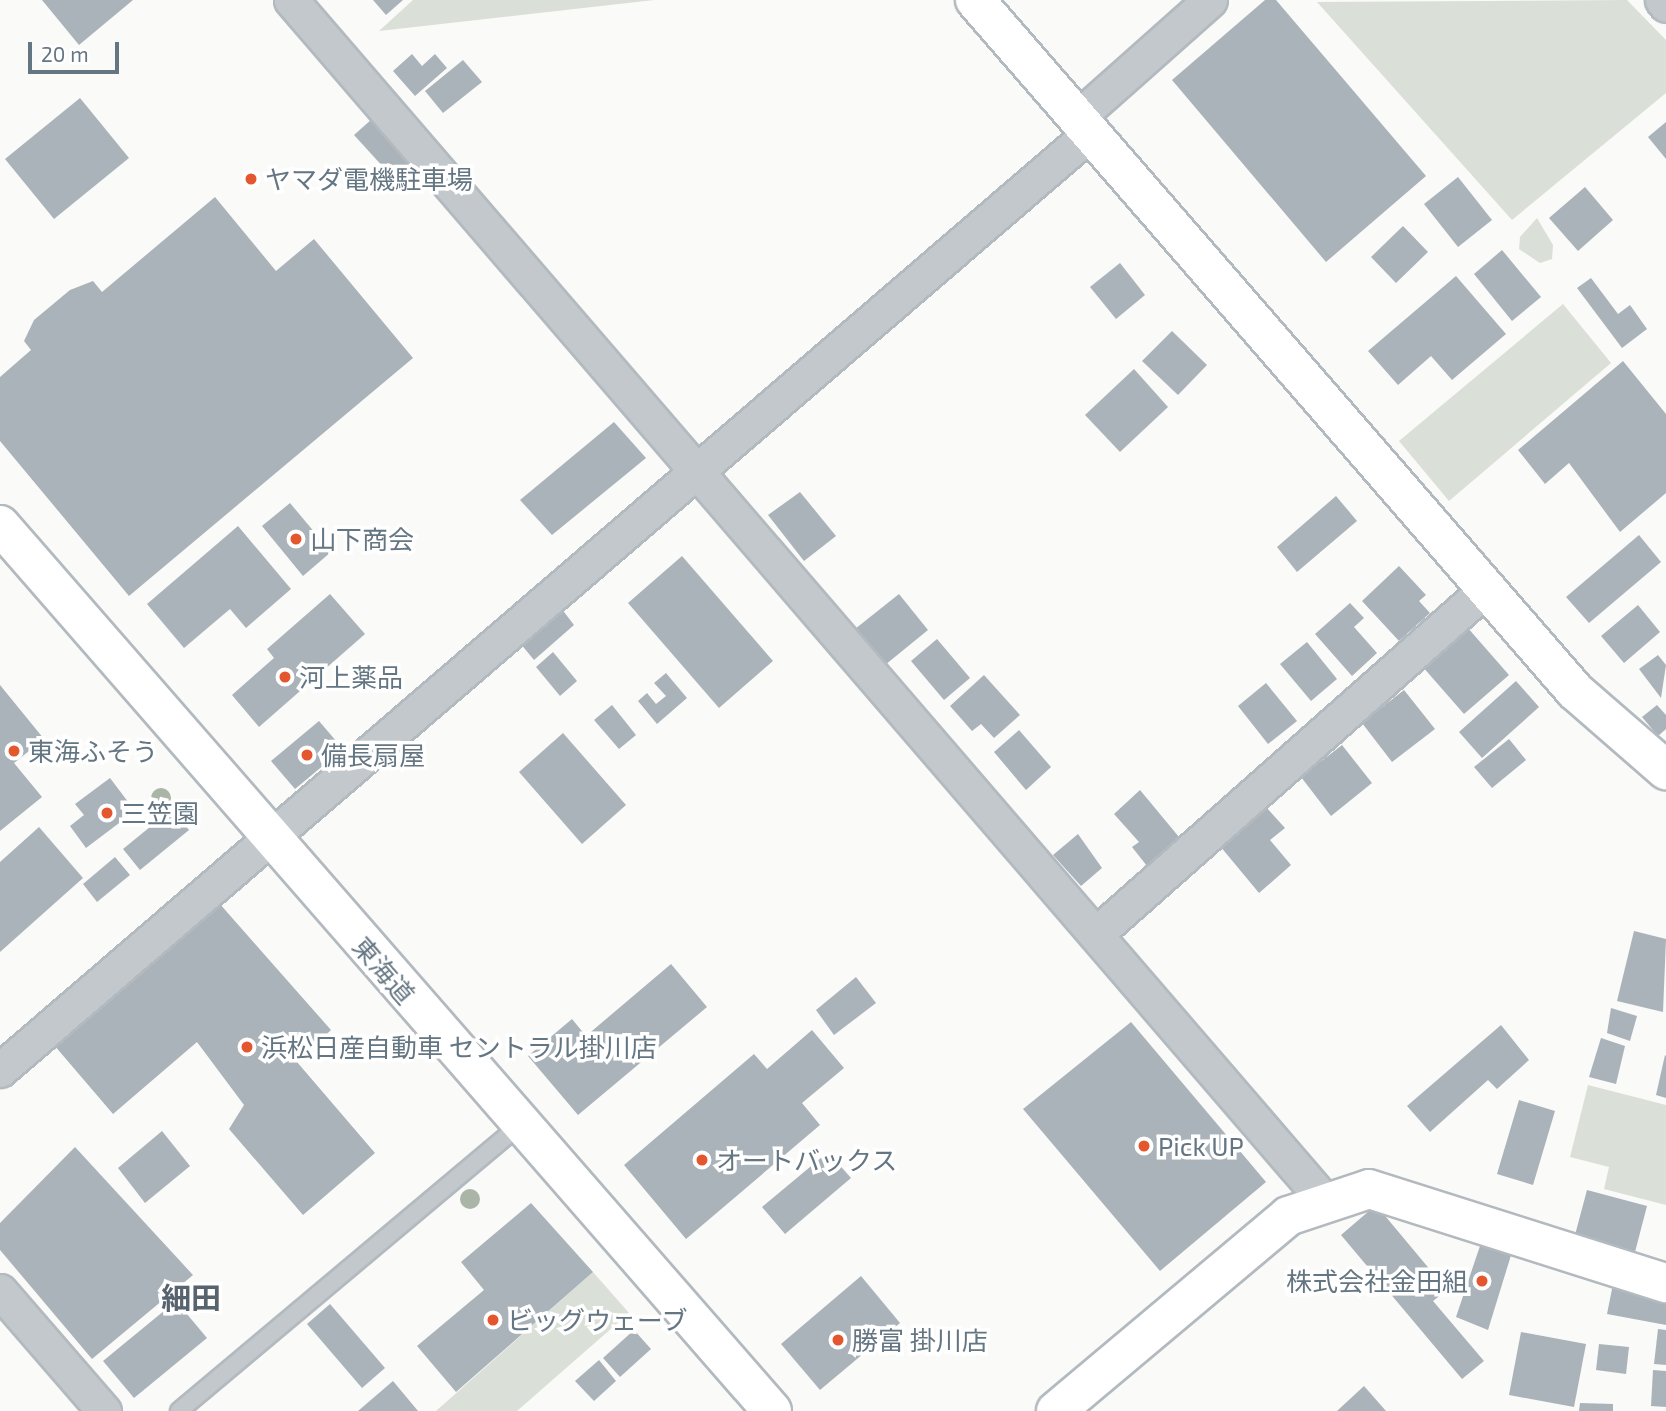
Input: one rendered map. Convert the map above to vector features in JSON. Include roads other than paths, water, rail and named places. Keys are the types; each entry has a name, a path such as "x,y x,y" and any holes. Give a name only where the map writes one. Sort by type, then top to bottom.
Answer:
{"street":[{"path":"291,0 1324,1200"},
{"path":"975,0 1082,127 1574,691 1666,770"},
{"path":"0,1070 698,470 1082,127 1210,0"},
{"path":"1662,0 1666,5"},
{"name":"東海道","path":"0,525 268,839 772,1411"},
{"path":"1096,934 1486,589"},
{"path":"1056,1411 1288,1216 1324,1200 1369,1189 1666,1283"},
{"path":"0,1292 104,1411"}],"lane":[{"path":"179,1411 520,1125"}],"place":[{"name":"ヤマダ電機駐車場","path":"251,179"},
{"name":"山下商会","path":"296,539"},
{"name":"河上薬品","path":"285,677"},
{"name":"東海ふそう","path":"14,751"},
{"name":"備長扇屋","path":"307,755"},
{"name":"三笠園","path":"107,813"},
{"name":"浜松日産自動車 セントラル掛川店","path":"247,1047"},
{"name":"Pick UP","path":"1144,1146"},
{"name":"オートバックス","path":"702,1160"},
{"name":"株式会社金田組","path":"1482,1281"},
{"name":"ビッグウェーブ","path":"493,1320"},
{"name":"勝富 掛川店","path":"838,1340"}],"district":[{"name":"細田","path":"191,1297"}]}
